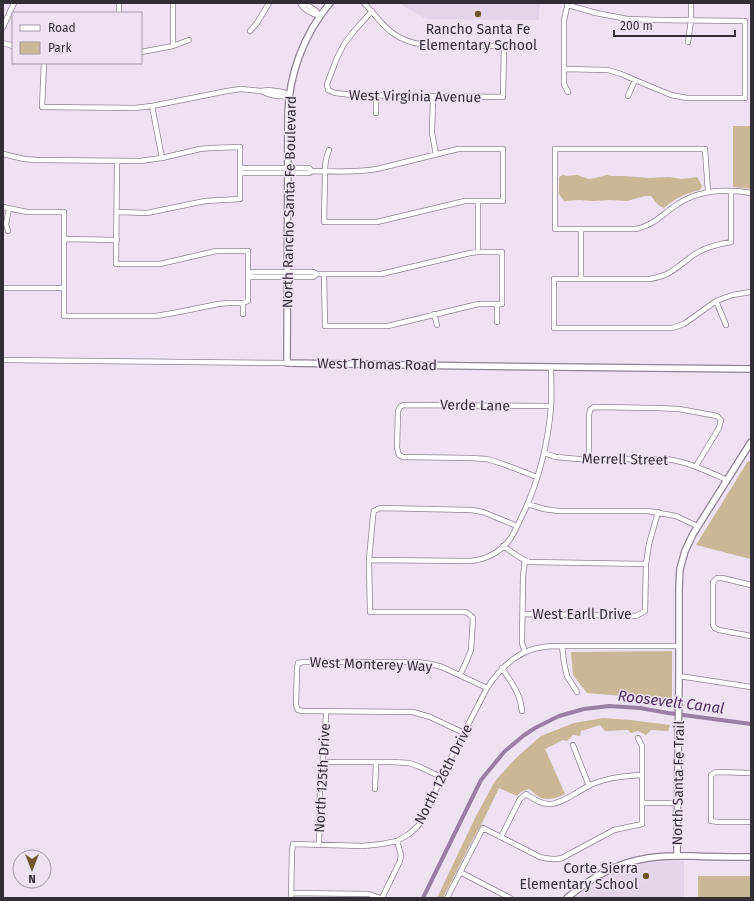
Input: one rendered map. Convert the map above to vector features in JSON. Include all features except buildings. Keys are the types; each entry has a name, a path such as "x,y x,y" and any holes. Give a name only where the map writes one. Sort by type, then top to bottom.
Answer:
{"street":[{"path":"3,28 14,3"},
{"path":"173,3 173,46"},
{"path":"250,30 257,23 269,3"},
{"path":"300,3 301,6 313,14 320,16"},
{"path":"305,3 320,16"},
{"name":"North Rancho Santa Fe Boulevard","path":"287,363 287,171 289,96 294,71 309,34 330,3"},
{"path":"364,3 372,12"},
{"path":"688,42 691,20 691,3"},
{"path":"564,70 608,70 671,95 686,98 746,98 745,21 627,19 596,13 568,4 564,20 564,70 564,84 568,92"},
{"name":"West Virginia Avenue","path":"372,12 384,26 394,34 415,44 432,46 504,46 503,97 353,96 334,93 328,90 327,84 329,78 344,44 372,12"},
{"path":"142,52 173,46 189,40"},
{"path":"44,64 42,107 128,108 152,106 227,91 241,90 261,91 267,94 289,96"},
{"path":"628,96 635,80"},
{"path":"376,96 376,112"},
{"path":"433,97 432,133 436,155"},
{"path":"152,106 162,158"},
{"path":"3,154 37,160 140,161 162,158 200,149 240,147 240,199 205,201 147,213 117,212"},
{"path":"240,171 287,171 309,174 312,171 325,171 371,170 458,149 503,149 502,201 465,201 378,222 324,222 325,171 326,158 329,150"},
{"path":"708,192 705,149 555,149 555,229 636,230 652,224 688,198 708,192 731,191 751,193"},
{"path":"3,207 27,212 64,212 64,316 156,316 228,302 248,301 248,251 216,252 160,264 116,264 117,161"},
{"path":"731,191 731,242 715,245 702,250 668,274 657,278 554,279 554,328 672,328 684,324 716,301 732,294 751,292"},
{"path":"478,201 478,252"},
{"path":"8,231 6,224 9,209"},
{"path":"581,229 581,279"},
{"path":"64,239 117,240"},
{"path":"248,274 253,277 287,274 312,277 317,274 324,274 381,274 460,255 478,252 502,252 502,304 479,304 388,326 324,326 324,274"},
{"path":"3,288 64,288"},
{"path":"716,301 726,325"},
{"path":"243,302 243,314"},
{"path":"497,304 497,322"},
{"path":"434,314 437,324"},
{"name":"West Thomas Road","path":"3,360 751,369"},
{"path":"369,560 471,561 483,559 494,554 510,540 527,504 544,453 551,406 551,367"},
{"name":"Verde Lane","path":"537,477 487,459 403,457 399,455 397,448 397,416 400,407 403,405 551,406"},
{"path":"589,459 590,410 594,408 679,409 717,416 721,420 719,428 696,466"},
{"name":"North Santa Fe Trail","path":"676,856 680,570 688,543 697,526 727,480 749,451 751,442"},
{"name":"Merrell Street","path":"544,453 566,458 589,459 667,458 696,466 727,480"},
{"path":"527,504 558,511 648,510 676,516 697,526"},
{"path":"460,675 468,660 471,650 473,618 469,614 465,612 370,612 369,560 374,511 380,508 471,510 484,512 517,526"},
{"path":"503,546 525,560 537,562 646,564 649,544 658,512"},
{"path":"525,560 523,576 522,643 525,652"},
{"name":"West Earll Drive","path":"523,614 636,616 641,614 645,611 646,564"},
{"path":"751,585 722,578 717,578 713,582 713,625 715,628 751,636"},
{"path":"522,711 521,701 516,690 502,668 525,652 543,647 562,646 679,646"},
{"path":"562,646 564,663 568,676 576,692"},
{"name":"West Monterey Way","path":"326,712 298,710 296,706 298,663 418,662 442,667 487,688"},
{"name":"North 126th Drive","path":"397,841 409,834 418,826 487,688 502,668"},
{"path":"679,676 751,687"},
{"path":"326,712 413,712 430,716 464,733"},
{"name":"North 125th Drive","path":"291,896 292,851 294,844 319,844 320,788 326,712"},
{"path":"447,898 483,828 540,857 554,859 562,858 614,830 642,824 642,746 638,738"},
{"path":"573,744 589,786"},
{"path":"322,762 392,762 410,764 442,777"},
{"path":"375,789 376,762"},
{"path":"751,773 716,772 711,775 711,821 751,822"},
{"path":"501,837 520,799 526,794 537,801 551,804 604,780 623,776 642,775"},
{"path":"642,803 677,803"},
{"path":"291,896 369,894 381,898 400,861 401,855 397,841 363,846 319,844"},
{"path":"567,898 600,875 617,866 630,862 657,856 751,857"},
{"path":"460,872 510,898"}],"shaded area":[{"name":"Rancho Santa Fe Elementary School","path":"401,3 541,3 539,20 427,19 406,8"},
{"name":"Corte Sierra Elementary School","path":"684,861 684,898 575,898 597,881 618,871 640,864"}],"green space":[{"path":"733,126 751,126 751,189 733,187"},
{"path":"563,175 577,175 589,179 607,175 649,178 669,177 682,179 697,177 702,186 700,190 681,196 664,208 658,205 651,196 645,196 627,201 564,201 559,194 559,177"},
{"path":"748,461 751,462 751,559 696,545"},
{"path":"672,651 672,700 587,693 573,675 571,652"},
{"path":"603,718 670,725 668,731 651,730 646,735 638,731 631,733 628,730 605,731 600,725 581,731 580,736 573,735 567,741 563,740 545,749 565,794 556,798 545,799 539,797 529,789 521,792 517,796 499,788 443,898 437,898 475,818 495,781 516,758 541,736 574,723"},
{"path":"698,876 751,876 751,898 698,898"}],"waterway":[{"name":"Roosevelt Canal","path":"423,898 481,780 504,752 535,728 559,716 584,709 609,706 640,708 751,724"}],"place":[{"name":"Rancho Santa Fe Elementary School","path":"478,14"},
{"name":"Corte Sierra Elementary School","path":"646,876"}]}
